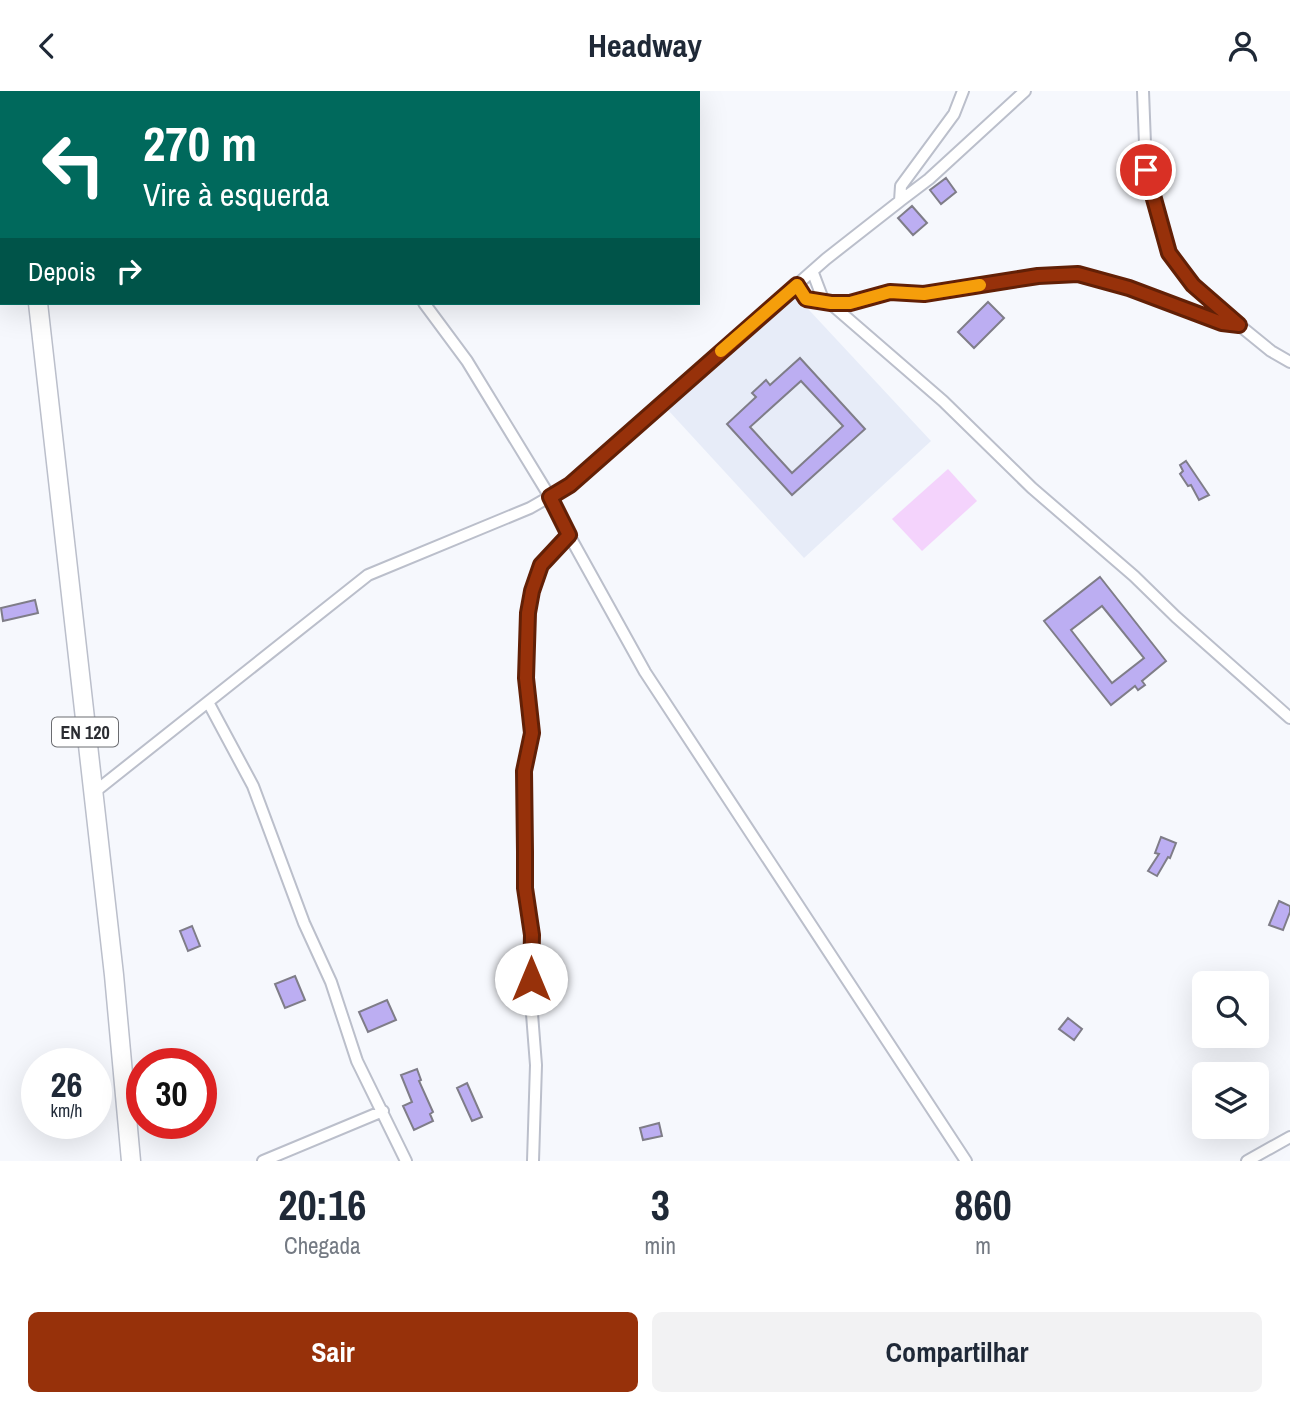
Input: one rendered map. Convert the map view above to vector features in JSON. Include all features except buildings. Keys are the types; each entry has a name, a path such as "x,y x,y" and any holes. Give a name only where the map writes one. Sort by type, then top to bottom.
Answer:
{"main road":[{"name":"EN 120","path":"38,305 114,975 131,1161"}],"street":[{"path":"900,201 901,186 954,114 963,91"},
{"path":"92,794 368,575 550,497 570,485 826,259 929,179 1025,91"},
{"path":"1143,91 1146,170 1169,253 1193,285 1271,351 1290,362"},
{"path":"813,273 827,303 943,401 1032,488 1134,576 1290,718"},
{"path":"797,285 806,299 850,303 890,292 924,294 1038,276 1078,274 1129,288 1222,323 1239,325"},
{"path":"425,305 467,361 550,497 645,672 966,1161"},
{"path":"533,1161 536,1065 531,1001 532,935 525,876 524,771 532,733 526,678 528,613 541,565 569,535"},
{"path":"208,702 253,786 304,923 331,982 357,1061 406,1161"},
{"path":"263,1161 383,1111"},
{"path":"1247,1161 1290,1137"}],"shaded area":[{"path":"796,296 931,441 804,558 668,410"},
{"path":"948,469 977,501 922,551 892,519"}],"slow traffic":[{"path":"721,351 797,285 806,299 842,304 897,291 924,294 980,285"}],"route":[{"path":"531,979 532,935 525,888 524,771 532,738 526,678 528,613 541,565 569,535 550,497 570,485 797,285 806,299 842,304 897,291 924,294 1038,276 1078,274 1129,288 1222,323 1239,325 1193,285 1169,253 1146,170"}]}
